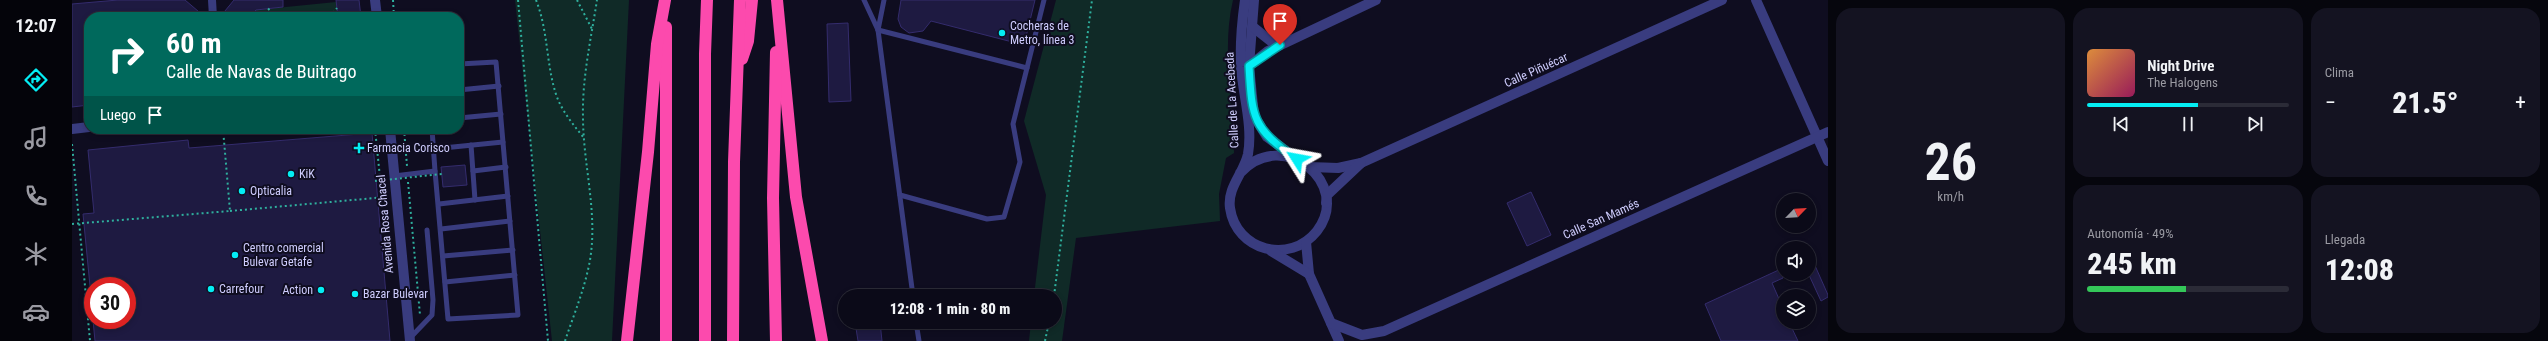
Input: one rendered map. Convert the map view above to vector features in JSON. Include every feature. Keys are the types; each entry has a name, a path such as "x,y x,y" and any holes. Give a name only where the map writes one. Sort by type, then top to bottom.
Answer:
{"highway":[{"path":"627,341 648,152 657,44 665,0"},
{"path":"665,0 666,341"},
{"path":"706,341 705,54 707,0"},
{"path":"733,341 734,162 740,0"},
{"path":"738,71 748,42 752,0"},
{"path":"776,341 773,198 777,0"},
{"path":"777,0 796,197 822,341"}],"street":[{"path":"212,0 213,12"},
{"path":"375,0 376,12"},
{"name":"Calle de La Acebeda","path":"1240,173 1248,155 1249,134 1241,65 1245,0"},
{"name":"Calle de La Acebeda","path":"1254,0 1249,66 1254,116 1266,137 1297,159"},
{"path":"1249,66 1268,51 1293,38 1376,0"},
{"name":"Calle Piñuécar","path":"1310,167 1338,168 1361,163 1722,0"},
{"path":"1756,0 1828,161"},
{"path":"1253,28 1272,42 1293,38"},
{"path":"72,129 84,128"},
{"name":"Calle San Mamés","path":"1331,323 1362,335 1384,331 1828,132"},
{"name":"Avenida Rosa Chacel","path":"390,134 410,340"},
{"path":"1271,250 1295,248 1306,242 1317,230 1326,205 1324,192 1319,178 1310,167 1297,159 1272,155 1258,159 1240,173 1230,195 1233,220 1248,241 1271,250 1309,274"},
{"name":"Calle Piñuécar","path":"1326,205 1327,195 1361,163"},
{"path":"1306,242 1309,274 1339,341"},
{"name":"Calle San Mamés","path":"1372,341 1384,331"}],"lane":[{"path":"864,0 878,30 912,289"},
{"path":"878,30 884,0"},
{"path":"900,195 987,219 1004,217 1020,162 1013,124 1044,0"},
{"path":"878,30 1027,68"},
{"path":"432,134 448,319 518,314 496,62 464,64"},
{"path":"464,90 499,86"},
{"path":"464,118 501,114"},
{"path":"433,149 504,142"},
{"path":"471,145 476,200"},
{"path":"473,171 506,167"},
{"path":"394,176 435,171"},
{"path":"439,204 508,196"},
{"path":"441,229 510,221"},
{"path":"410,340 421,325 432,315 434,300 427,230"},
{"path":"443,256 513,250"},
{"path":"445,282 515,275"},
{"path":"917,329 919,340"}],"path":[{"path":"393,0 394,12"},
{"path":"518,0 548,341"},
{"path":"536,0 546,32 555,91 570,121 584,138"},
{"path":"577,0 592,30"},
{"path":"565,341 578,307 590,259 592,217 582,118 585,74 597,0"},
{"path":"1055,289 1092,0"},
{"path":"266,12 270,8"},
{"path":"334,12 337,8"},
{"path":"223,134 230,210"},
{"path":"376,134 382,198"},
{"path":"404,134 407,168"},
{"path":"72,144 90,341"},
{"path":"375,181 442,174"},
{"path":"408,176 421,325"},
{"path":"72,224 377,198"},
{"path":"1045,341 1048,329"}],"green space":[{"path":"515,0 629,0 612,341 552,341"},
{"path":"1056,0 1233,0 1228,38 1228,57 1234,153 1226,158 1219,194 1220,221 1076,238 1062,341 1029,341 1030,329 1062,329 1062,289 1035,289 1046,195 1024,121"},
{"path":"336,2 337,12 254,12 256,10"}],"building":[{"path":"118,0 185,0 199,12 84,12 84,106 72,107 72,4"},
{"path":"234,0 283,0 283,7 256,10 254,12 224,12"},
{"path":"336,0 359,0 360,12 337,12"},
{"name":"Cocheras de Metro, línea 3","path":"901,0 1035,0 1024,45 931,21 923,31 909,33 901,27 898,19"},
{"path":"848,23 851,101 829,102 827,24"},
{"name":"Centro comercial Bulevar Getafe","path":"372,134 390,341 95,341 94,329 136,329 136,277 89,277 83,214 94,213 88,150 188,140 189,148"},
{"path":"465,165 467,185 443,187 441,167"},
{"path":"1531,192 1551,235 1527,246 1507,203"},
{"path":"1816,268 1828,297 1821,301 1812,281 1816,281"},
{"path":"1776,271 1776,281 1772,283 1776,292 1776,329 1792,329 1798,341 1721,341 1705,304"},
{"path":"856,329 881,329 882,341 858,341"}],"place":[{"name":"Cocheras de Metro, línea 3","path":"1002,33"},
{"name":"Farmacia Corisco","path":"359,148"},
{"name":"KiK","path":"291,174"},
{"name":"Opticalia","path":"242,191"},
{"name":"Centro comercial Bulevar Getafe","path":"235,255"},
{"name":"Carrefour","path":"211,289"},
{"name":"Action","path":"321,290"},
{"name":"Bazar Bulevar","path":"355,294"}],"route":[{"path":"1280,45 1268,51 1249,66 1251,101 1254,116 1266,137 1297,159"}]}
